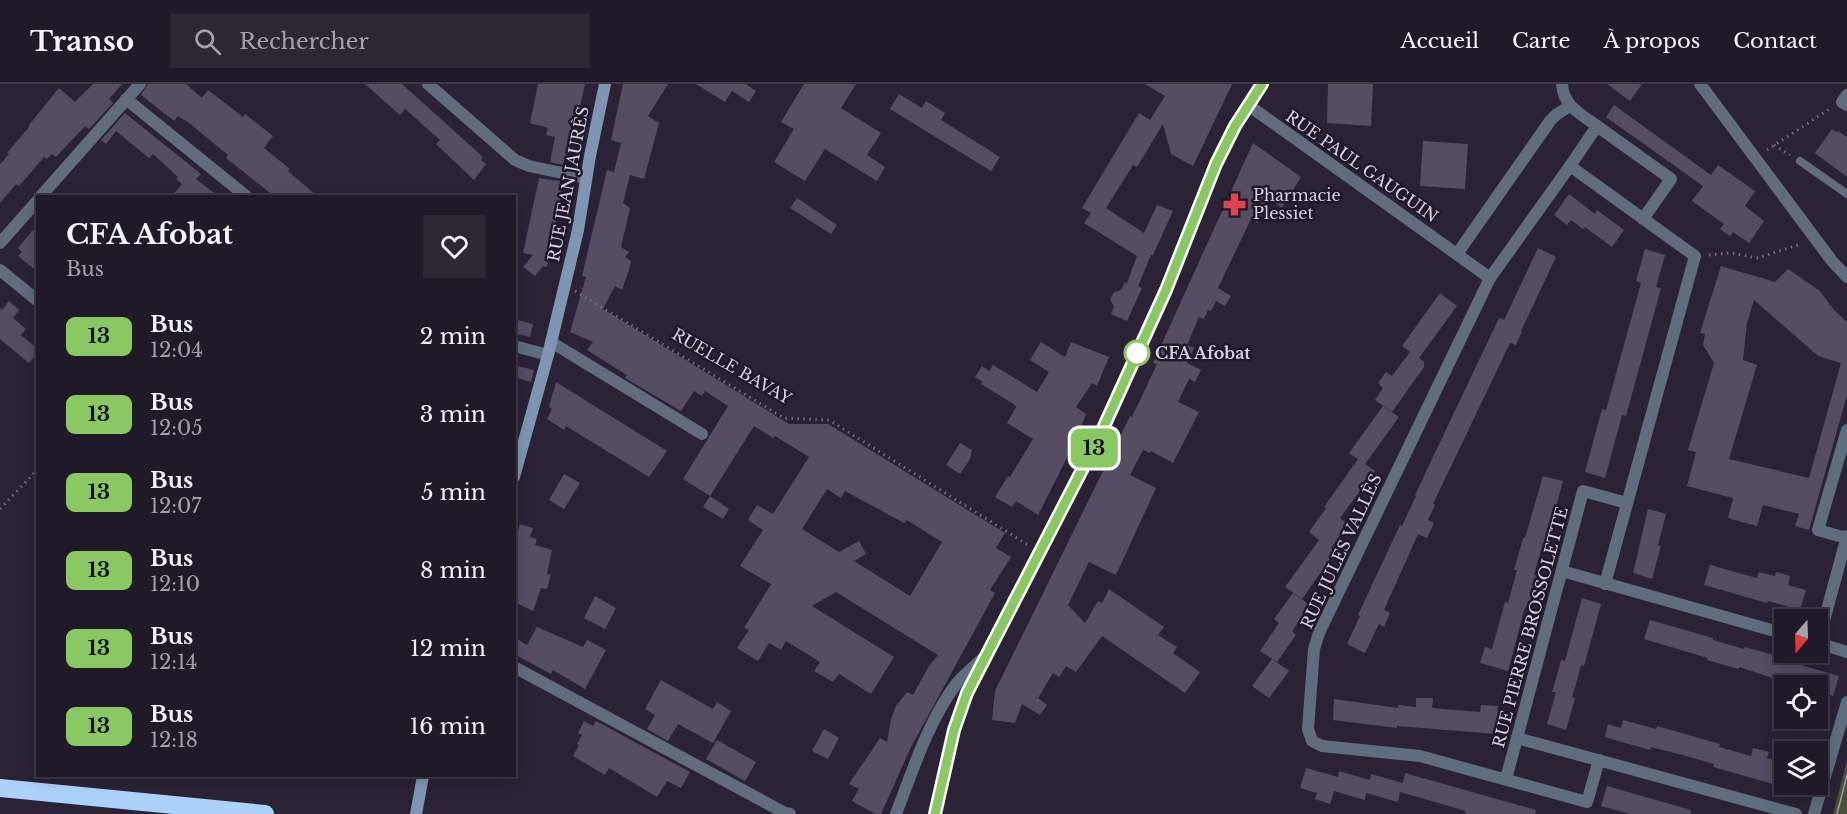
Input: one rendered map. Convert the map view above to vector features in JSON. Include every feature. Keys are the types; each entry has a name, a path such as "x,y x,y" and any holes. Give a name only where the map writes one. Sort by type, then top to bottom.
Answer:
{"highway":[{"path":"0,788 265,814"}],"street":[{"path":"42,195 140,84"},
{"path":"428,84 515,160 529,166 586,178"},
{"name":"RUE JEAN JAURÈS","path":"516,470 548,355 579,223 605,84"},
{"path":"935,814 956,724 967,693 1100,435 1166,290 1216,164 1235,126 1262,84"},
{"path":"1562,84 1564,97 1570,106 1671,179 1643,219"},
{"path":"1700,84 1832,261 1847,277"},
{"path":"126,99 245,195"},
{"name":"RUE PAUL GAUGUIN","path":"1248,105 1490,278"},
{"path":"1457,254 1551,121 1570,106"},
{"path":"1597,126 1570,166 1695,256 1605,584"},
{"name":"RUE JULES VALLÈS","path":"1570,166 1490,278 1319,633 1314,649 1308,729 1312,741 1328,748 1412,754 1587,802 1599,760"},
{"path":"0,243 36,202"},
{"path":"0,270 36,298"},
{"path":"551,342 702,434"},
{"path":"516,347 548,355"},
{"path":"1827,609 1847,537 1818,530 1847,430"},
{"name":"RUE PIERRE BROSSOLETTE","path":"1506,779 1583,491 1627,503"},
{"path":"1562,572 1774,631"},
{"path":"1828,645 1847,650"},
{"path":"896,814 925,741 945,703 957,683 987,655"},
{"path":"516,668 790,814"},
{"path":"1814,814 1847,702"},
{"path":"1517,738 1796,814"},
{"path":"416,814 423,779"}],"lane":[{"path":"1800,161 1847,194"}],"path":[{"path":"1755,159 1845,101"},
{"path":"1774,145 1800,161"},
{"path":"1695,256 1730,253 1758,258 1802,244 1795,236"},
{"name":"RUELLE BAVAY","path":"564,288 784,418 829,420 1040,552"},
{"path":"0,509 36,471"}],"green space":[{"path":"1847,760 1847,814 1833,814"}],"building":[{"path":"93,84 122,84 109,99 113,103 89,129 85,126 56,157 52,154 47,159 44,157 19,186 16,184 0,203 0,164 9,154 7,153 59,88 75,102"},
{"path":"148,84 186,84 202,98 208,90 243,117 245,114 273,136 264,148 290,169 288,171 316,195 273,195 226,158 228,155 189,123 178,116 174,121 141,95"},
{"path":"365,84 402,84 483,157 481,160 486,164 474,180 436,144 440,140 405,109 400,115"},
{"path":"538,84 585,84 569,156 565,155 563,165 550,162 555,137 546,135 548,128 530,123"},
{"path":"623,84 668,84 648,116 659,123 644,179 630,175 623,203 630,208 621,247 629,252 625,257 631,261 630,267 622,290 615,286 603,309 789,424 828,424 1005,533 996,548 1011,557 990,590 995,593 911,747 881,814 875,814 852,801 859,789 849,784 880,738 887,742 896,706 907,692 913,695 929,666 938,655 836,592 812,606 894,657 871,694 839,674 833,682 814,671 820,662 786,641 781,650 769,643 758,661 737,648 749,630 744,628 771,584 740,566 763,530 748,520 757,505 773,514 809,457 754,426 710,496 683,479 728,406 705,391 702,396 694,391 681,411 625,378 627,375 587,350 593,342 570,332 586,277 582,276 607,170 614,172 621,143 611,140","holes":["827,489 841,498 845,491 904,523 907,520 942,542 910,596 854,561 866,554 859,541 839,552 802,529"]},
{"path":"696,84 746,84 756,91 749,102 732,91 725,102"},
{"path":"804,84 856,84 841,108 881,133 867,155 885,167 877,181 825,149 805,181 774,162 794,129 781,122"},
{"path":"1145,84 1232,84 1193,166 1171,154 1163,124 1137,167 1133,165 1106,208 1144,233 1157,205 1173,211 1138,286 1142,288 1127,321 1111,314 1114,306 1110,300 1114,292 1121,290 1125,282 1127,283 1137,256 1084,223 1091,213 1082,208 1139,113 1150,120 1165,96"},
{"path":"1328,84 1373,84 1371,126 1327,123"},
{"path":"1607,84 1642,84 1630,101"},
{"path":"899,94 922,108 926,101 945,113 941,120 1000,157 991,171 890,109"},
{"path":"1614,105 1711,175 1718,165 1755,191 1745,206 1764,221 1749,243 1733,232 1730,236 1720,229 1724,224 1692,201 1703,186 1606,117"},
{"path":"125,113 201,174 196,179 217,195 173,195 182,184 176,179 178,177 153,154 149,158 116,131 106,144 101,140"},
{"path":"1832,129 1847,137 1847,177 1815,153"},
{"path":"1423,141 1468,144 1465,189 1420,186"},
{"path":"1253,143 1301,177 1282,208 1270,200 1258,223 1251,219 1218,288 1231,296 1225,306 1216,301 1204,319 1199,317 1187,345 1194,348 1187,363 1201,370 1195,382 1189,379 1178,402 1199,412 1173,463 1151,451 1150,453 1143,450 1130,475 1156,488 1116,575 1089,562 1068,605 1085,623 1098,601 1102,603 1109,589 1164,627 1158,635 1177,647 1173,653 1200,672 1185,693 1102,636 1076,672 1066,666 1059,677 1053,673 1038,698 1047,705 1040,715 1022,704 1015,723 992,720 995,691 1157,364 1153,363"},
{"path":"539,178 560,181 559,190 562,191 547,267 543,266 535,276 523,267 533,255 523,253"},
{"path":"1569,194 1595,214 1597,210 1624,230 1612,247 1585,227 1583,229 1571,220 1567,225 1554,215"},
{"path":"797,198 837,225 831,234 790,208"},
{"path":"36,226 36,270 18,256 22,252 18,248"},
{"path":"1538,248 1556,257 1516,345 1510,343 1433,504 1435,505 1428,520 1434,523 1427,538 1418,534 1384,610 1390,613 1384,627 1379,624 1365,653 1347,644 1360,616 1358,615 1499,318 1504,320"},
{"path":"1645,249 1665,255 1656,287 1661,288 1626,416 1622,415 1605,478 1585,472 1602,409 1606,410 1641,283 1636,281"},
{"path":"1721,266 1775,282 1788,269 1820,291 1834,310 1847,322 1847,395 1809,530 1795,526 1799,514 1763,505 1757,526 1728,518 1733,498 1687,486 1696,452 1688,450 1714,363 1703,345 1705,334 1700,333","holes":["1754,300 1818,356 1841,363 1809,478 1729,459 1757,365 1743,360 1747,323"]},
{"path":"1440,293 1457,306 1419,358 1424,362 1424,367 1392,412 1375,400 1383,388 1378,383 1386,372 1392,376 1410,352 1402,346"},
{"path":"9,301 19,310 13,318 26,329 21,335 36,347 36,354 29,363 0,339 0,308 2,310"},
{"path":"516,320 533,324 530,337 516,334"},
{"path":"1041,342 1065,357 1071,342 1109,357 1097,386 1092,383 1076,407 1086,414 1075,442 1038,515 1016,501 1012,507 995,497 1033,439 1007,423 1015,405 981,384 983,382 975,377 982,366 989,371 993,365 1037,392 1049,372 1030,360"},
{"path":"516,366 534,370 531,382 516,378"},
{"path":"556,382 667,451 649,477 566,426 564,430 547,419 552,409 549,407"},
{"path":"1383,406 1399,417 1365,464 1375,471 1340,518 1348,524 1331,548 1336,551 1302,599 1285,587 1319,540 1309,532 1358,459 1349,453"},
{"path":"960,443 972,450 970,459 960,474 946,465"},
{"path":"564,474 580,483 564,509 549,500"},
{"path":"1543,476 1563,481 1546,544 1543,543 1534,575 1537,576 1528,608 1525,607 1508,671 1480,663 1485,647 1492,649 1505,602 1508,603 1517,570 1514,570"},
{"path":"710,496 729,509 723,519 703,507"},
{"path":"1648,509 1666,514 1658,545 1661,546 1652,579 1633,573"},
{"path":"520,524 533,528 530,537 537,539 535,545 552,550 547,574 551,575 547,589 541,588 533,611 516,603 516,537"},
{"path":"1710,565 1757,578 1759,572 1775,576 1776,572 1790,576 1788,585 1806,590 1800,609 1796,609 1704,585"},
{"path":"1293,593 1310,605 1292,631 1296,635 1277,662 1260,651 1279,623 1274,619"},
{"path":"595,596 616,608 605,629 584,618"},
{"path":"1582,598 1601,604 1584,666 1581,665 1572,697 1575,698 1566,730 1547,724 1556,692 1552,692 1561,660 1565,661"},
{"path":"1650,620 1744,649 1745,647 1774,655 1774,663 1794,663 1839,676 1833,696 1828,694 1828,675 1774,675 1774,678 1644,639"},
{"path":"537,627 583,647 587,640 606,650 585,689 553,670 551,674 516,655 516,638 527,645"},
{"path":"1272,659 1289,671 1269,698 1252,686"},
{"path":"661,680 713,709 717,702 731,711 713,743 678,724 668,741 647,729 655,715 645,709"},
{"path":"1416,698 1433,698 1432,708 1480,712 1481,705 1498,706 1496,734 1397,726 1397,728 1333,720 1334,699 1398,708 1398,705 1416,707"},
{"path":"1623,720 1656,729 1657,726 1720,744 1719,747 1751,756 1753,748 1769,752 1767,758 1774,760 1774,784 1713,767 1714,764 1683,755 1651,747 1650,750 1605,737 1608,724 1621,728"},
{"path":"584,721 593,726 596,721 690,772 681,788 667,781 657,797 609,768 605,775 573,756 579,745 577,744 582,735 578,733"},
{"path":"824,729 839,738 828,759 812,751"},
{"path":"717,740 756,762 745,781 706,759"},
{"path":"1306,768 1338,777 1339,771 1370,780 1371,774 1403,783 1405,773 1536,810 1535,814 1465,814 1466,811 1400,792 1398,802 1366,793 1365,800 1334,791 1330,804 1315,799 1317,793 1300,788"},
{"path":"1607,786 1691,810 1691,814 1630,814 1601,806"}],"tram line":[{"path":"1837,814 1847,775"}],"bus line":[{"name":"13","path":"935,814 954,730 967,693 1100,435 1166,290 1216,164 1235,126 1262,84"}],"place":[{"name":"Pharmacie Plessiet","path":"1235,204"},
{"name":"CFA Afobat","path":"1137,353"}]}
